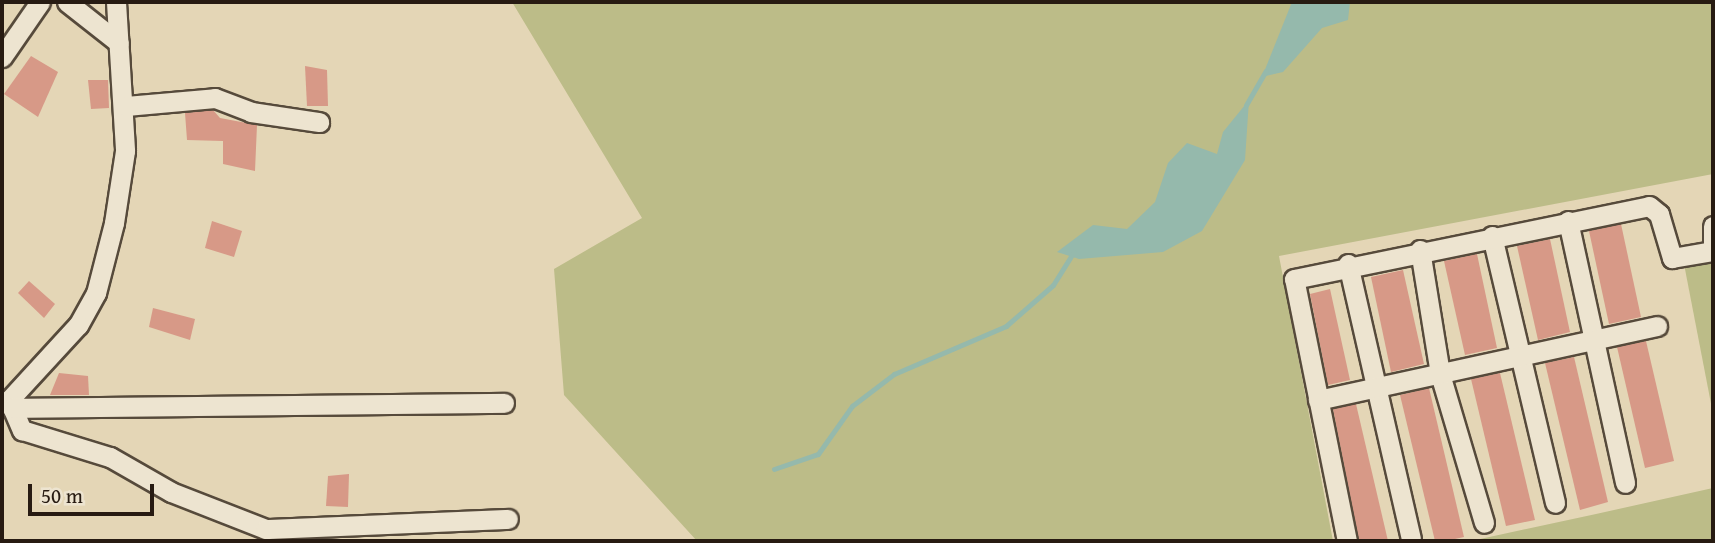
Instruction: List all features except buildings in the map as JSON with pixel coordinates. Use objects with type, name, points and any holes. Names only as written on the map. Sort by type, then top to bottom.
[{"type":"street","points":[[2,57],[40,2]]},
{"type":"street","points":[[67,2],[119,43]]},
{"type":"street","points":[[8,405],[58,350],[96,293],[120,193],[126,106],[116,2]]},
{"type":"street","points":[[126,106],[215,98],[251,112],[319,122]]},
{"type":"street","points":[[1347,541],[1293,283],[1298,276],[1649,206],[1657,210],[1672,258],[1713,250],[1713,226]]},
{"type":"street","points":[[1568,221],[1625,483]]},
{"type":"street","points":[[1492,236],[1555,503]]},
{"type":"street","points":[[1420,250],[1440,374],[1484,523]]},
{"type":"street","points":[[1348,264],[1411,539]]},
{"type":"street","points":[[1318,400],[1377,392],[1440,374],[1657,326]]},
{"type":"street","points":[[8,405],[504,403]]},
{"type":"street","points":[[8,405],[32,436],[110,457],[184,498],[266,529],[508,519]]},
{"type":"green space","points":[[512,2],[1713,2],[1713,174],[1279,256],[1333,541],[697,541],[564,395],[554,269],[642,218]]},
{"type":"green space","points":[[1709,258],[1713,265],[1713,414],[1684,264]]},
{"type":"green space","points":[[1713,488],[1713,541],[1471,541],[1596,514]]},
{"type":"water","points":[[1292,2],[1350,2],[1348,20],[1322,28],[1283,72],[1262,77]]},
{"type":"water","points":[[1249,100],[1245,160],[1202,231],[1163,252],[1079,259],[1057,252],[1093,225],[1127,229],[1155,202],[1168,163],[1187,143],[1217,154],[1223,132]]},
{"type":"waterway","points":[[1246,105],[1266,71]]},
{"type":"waterway","points":[[774,469],[818,454],[852,406],[894,374],[1006,326],[1053,285],[1074,252]]}]
